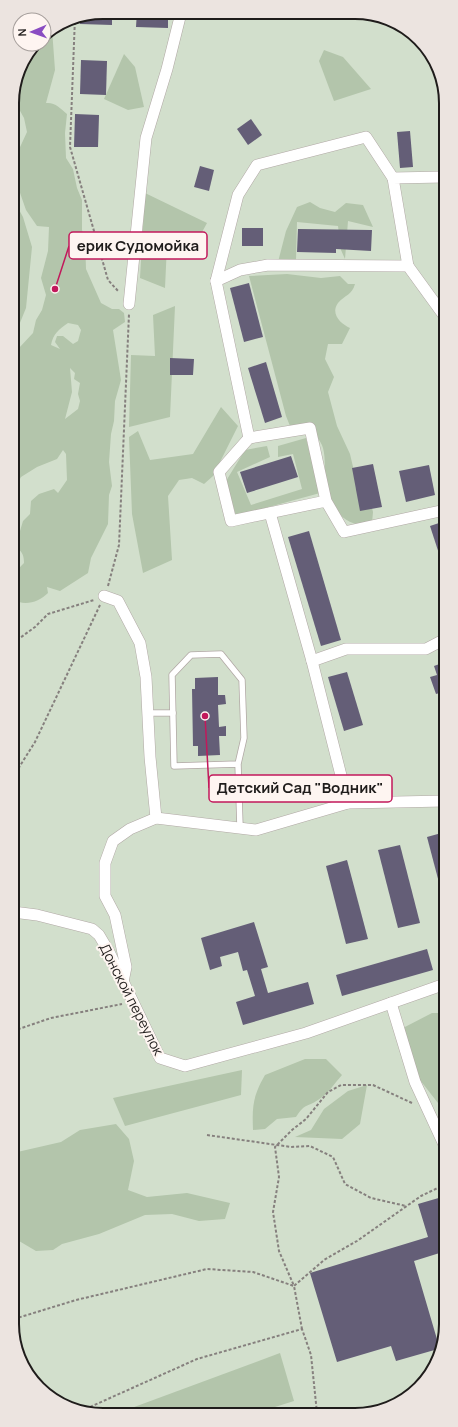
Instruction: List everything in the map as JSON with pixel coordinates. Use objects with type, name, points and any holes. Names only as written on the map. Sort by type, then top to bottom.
[{"type":"street","points":[[129,304],[146,138],[167,69],[179,19]]},
{"type":"street","points":[[250,438],[216,281],[238,195],[257,165],[366,137],[393,178],[408,266],[439,308]]},
{"type":"street","points":[[393,178],[439,177]]},
{"type":"street","points":[[216,281],[240,270],[268,265],[408,266]]},
{"type":"street","points":[[326,501],[231,521],[219,472],[250,438],[310,428],[326,501],[344,532],[439,511]]},
{"type":"street","points":[[270,513],[312,661],[348,803]]},
{"type":"street","points":[[104,596],[118,601],[140,643],[146,677],[150,757],[156,818]]},
{"type":"street","points":[[312,661],[346,650],[426,649],[439,642]]},
{"type":"street","points":[[123,982],[126,967],[116,915],[105,896],[104,863],[113,841],[130,829],[156,818],[256,830],[348,803],[439,801]]},
{"type":"street","name":"Донской переулок","points":[[19,913],[37,915],[92,929],[99,935],[109,952],[160,1058],[184,1066],[306,1033],[391,1004]]},
{"type":"street","points":[[439,986],[391,1004],[415,1082],[439,1134]]},
{"type":"lane","points":[[238,764],[174,766],[172,676],[190,655],[221,654],[242,680],[244,738],[238,764],[240,827]]},
{"type":"lane","points":[[148,714],[173,713]]},
{"type":"path","points":[[19,767],[35,742],[104,596],[112,578],[119,545],[129,304],[108,280],[70,147],[75,23]]},
{"type":"path","points":[[19,639],[35,627],[48,614],[104,596]]},
{"type":"path","points":[[19,1029],[51,1018],[133,1002]]},
{"type":"path","points":[[316,1408],[311,1355],[302,1329],[294,1286],[279,1251],[273,1212],[279,1177],[275,1147],[292,1130],[306,1120],[328,1092],[342,1084],[374,1085],[428,1110]]},
{"type":"path","points":[[206,1135],[279,1144],[291,1147],[310,1146],[333,1157],[345,1184],[371,1198],[406,1206]]},
{"type":"path","points":[[294,1286],[324,1260],[357,1241],[421,1196],[439,1187]]},
{"type":"path","points":[[19,1317],[76,1300],[207,1269],[253,1272],[294,1286]]},
{"type":"path","points":[[91,1407],[198,1359],[302,1329]]},
{"type":"green space","points":[[98,19],[360,19],[382,23],[406,36],[422,52],[428,61],[436,81],[439,103],[439,1329],[433,1356],[422,1375],[402,1394],[382,1404],[360,1408],[98,1408],[76,1404],[52,1391],[33,1371],[23,1351],[19,1329],[19,98],[25,71],[36,52],[52,52],[52,36],[71,25]]},
{"type":"green space","points":[[53,36],[55,70],[46,103],[55,104],[67,114],[65,133],[66,158],[73,169],[77,188],[82,200],[82,230],[85,239],[86,269],[101,303],[112,309],[119,309],[124,313],[125,322],[113,330],[121,380],[115,401],[114,421],[111,434],[109,462],[112,486],[109,495],[108,524],[91,558],[88,573],[60,591],[47,587],[48,593],[40,599],[22,603],[19,602],[19,568],[24,563],[24,559],[19,550],[19,525],[20,531],[23,521],[30,514],[31,501],[39,494],[54,489],[58,493],[67,480],[66,454],[63,450],[57,459],[37,467],[21,477],[19,481],[19,348],[33,333],[36,320],[42,310],[46,295],[41,278],[48,251],[49,227],[37,226],[26,210],[19,190],[19,149],[27,132],[24,118],[19,109],[22,81],[30,61],[36,52],[52,52]],"holes":[[[68,323],[78,325],[81,330],[78,341],[73,344],[63,336],[57,336],[55,342],[60,349],[51,345],[57,332]],[[70,368],[75,373],[74,379],[80,383],[78,394],[80,401],[78,409],[65,419],[72,392]]]},
{"type":"green space","points":[[324,50],[343,57],[371,89],[334,101],[319,61]]},
{"type":"green space","points":[[124,54],[135,67],[144,107],[128,110],[104,99]]},
{"type":"green space","points":[[145,193],[207,223],[201,234],[183,235],[167,245],[165,288],[140,278]]},
{"type":"green space","points":[[310,202],[320,208],[335,212],[346,203],[363,205],[373,227],[348,221],[345,259],[341,250],[338,226],[297,222],[296,260],[278,262],[286,231],[297,207]]},
{"type":"green space","points":[[19,210],[23,217],[32,247],[26,308],[19,325]]},
{"type":"green space","points":[[287,274],[321,278],[340,276],[348,284],[355,284],[350,293],[338,303],[335,311],[340,321],[350,328],[342,344],[328,344],[325,359],[334,377],[328,392],[337,426],[350,454],[357,484],[368,492],[373,512],[372,523],[354,523],[346,520],[340,515],[328,492],[325,478],[324,452],[320,442],[308,425],[292,431],[286,416],[249,276]]},
{"type":"green space","points":[[175,306],[170,417],[129,427],[131,355],[155,356],[153,315]]},
{"type":"green space","points":[[221,407],[238,426],[213,476],[204,484],[192,478],[179,480],[168,496],[172,560],[143,573],[132,514],[129,437],[138,431],[150,460],[193,454]]},
{"type":"green space","points":[[306,438],[320,493],[236,516],[226,481],[245,450],[267,446],[270,457],[237,472],[251,505],[302,489],[293,454],[278,457],[278,446]]},
{"type":"green space","points":[[432,1013],[439,1013],[439,1108],[438,1103],[420,1080],[403,1028]]},
{"type":"green space","points":[[305,1059],[326,1059],[342,1075],[322,1098],[304,1107],[296,1117],[277,1119],[265,1129],[253,1130],[254,1101],[265,1075]]},
{"type":"green space","points":[[242,1070],[241,1095],[125,1126],[113,1098]]},
{"type":"green space","points":[[367,1085],[360,1124],[342,1139],[295,1137],[311,1130],[324,1109],[348,1091]]},
{"type":"green space","points":[[116,1124],[129,1139],[134,1161],[128,1190],[147,1197],[187,1193],[230,1203],[225,1219],[199,1221],[172,1214],[145,1215],[99,1234],[62,1244],[53,1250],[36,1251],[19,1241],[19,1152],[61,1142],[80,1130]]},
{"type":"green space","points":[[280,1353],[294,1401],[272,1408],[132,1408]]},
{"type":"building","points":[[98,19],[112,19],[112,25],[80,24],[80,22]]},
{"type":"building","points":[[137,19],[168,19],[168,28],[136,27]]},
{"type":"building","points":[[81,60],[107,61],[106,95],[80,94]]},
{"type":"building","points":[[75,114],[99,115],[98,147],[74,147]]},
{"type":"building","points":[[251,119],[262,135],[248,145],[237,129]]},
{"type":"building","points":[[410,131],[413,167],[400,168],[397,132]]},
{"type":"building","points":[[200,166],[214,170],[209,191],[194,187]]},
{"type":"building","points":[[242,228],[263,228],[263,246],[242,246]]},
{"type":"building","points":[[298,229],[372,230],[371,251],[336,249],[336,253],[297,252]]},
{"type":"building","points":[[249,283],[263,337],[244,342],[230,288]]},
{"type":"building","points":[[170,358],[194,359],[193,375],[170,375]]},
{"type":"building","points":[[266,362],[282,417],[265,423],[248,368]]},
{"type":"building","points":[[291,456],[298,477],[247,493],[240,472]]},
{"type":"building","points":[[373,464],[382,507],[360,511],[352,468]]},
{"type":"building","points":[[429,465],[435,495],[406,502],[399,471]]},
{"type":"building","points":[[439,523],[439,554],[430,526]]},
{"type":"building","points":[[309,531],[341,640],[321,646],[288,537]]},
{"type":"building","points":[[439,664],[439,693],[436,694],[430,677],[437,675],[434,666]]},
{"type":"building","points":[[347,672],[363,725],[344,731],[328,677]]},
{"type":"building","points":[[218,677],[218,695],[225,695],[226,704],[218,705],[219,727],[226,726],[226,736],[219,736],[220,755],[198,756],[198,746],[193,746],[192,689],[195,689],[195,678]]},
{"type":"building","points":[[439,834],[439,883],[427,837]]},
{"type":"building","points":[[400,845],[420,923],[398,928],[378,850]]},
{"type":"building","points":[[347,860],[368,939],[346,944],[326,866]]},
{"type":"building","points":[[254,922],[268,967],[261,969],[268,993],[308,982],[314,1004],[243,1025],[236,1002],[255,996],[247,970],[243,971],[238,952],[220,957],[222,966],[210,970],[201,938]]},
{"type":"building","points":[[427,949],[433,970],[342,996],[336,975]]},
{"type":"building","points":[[439,1198],[439,1253],[414,1261],[437,1340],[435,1350],[396,1361],[391,1346],[337,1362],[310,1273],[428,1237],[418,1204]]},
{"type":"place","name":"ерик Судомойка","points":[[55,289]]},
{"type":"place","name":"Детский Сад \"Водник\"","points":[[205,716]]}]
